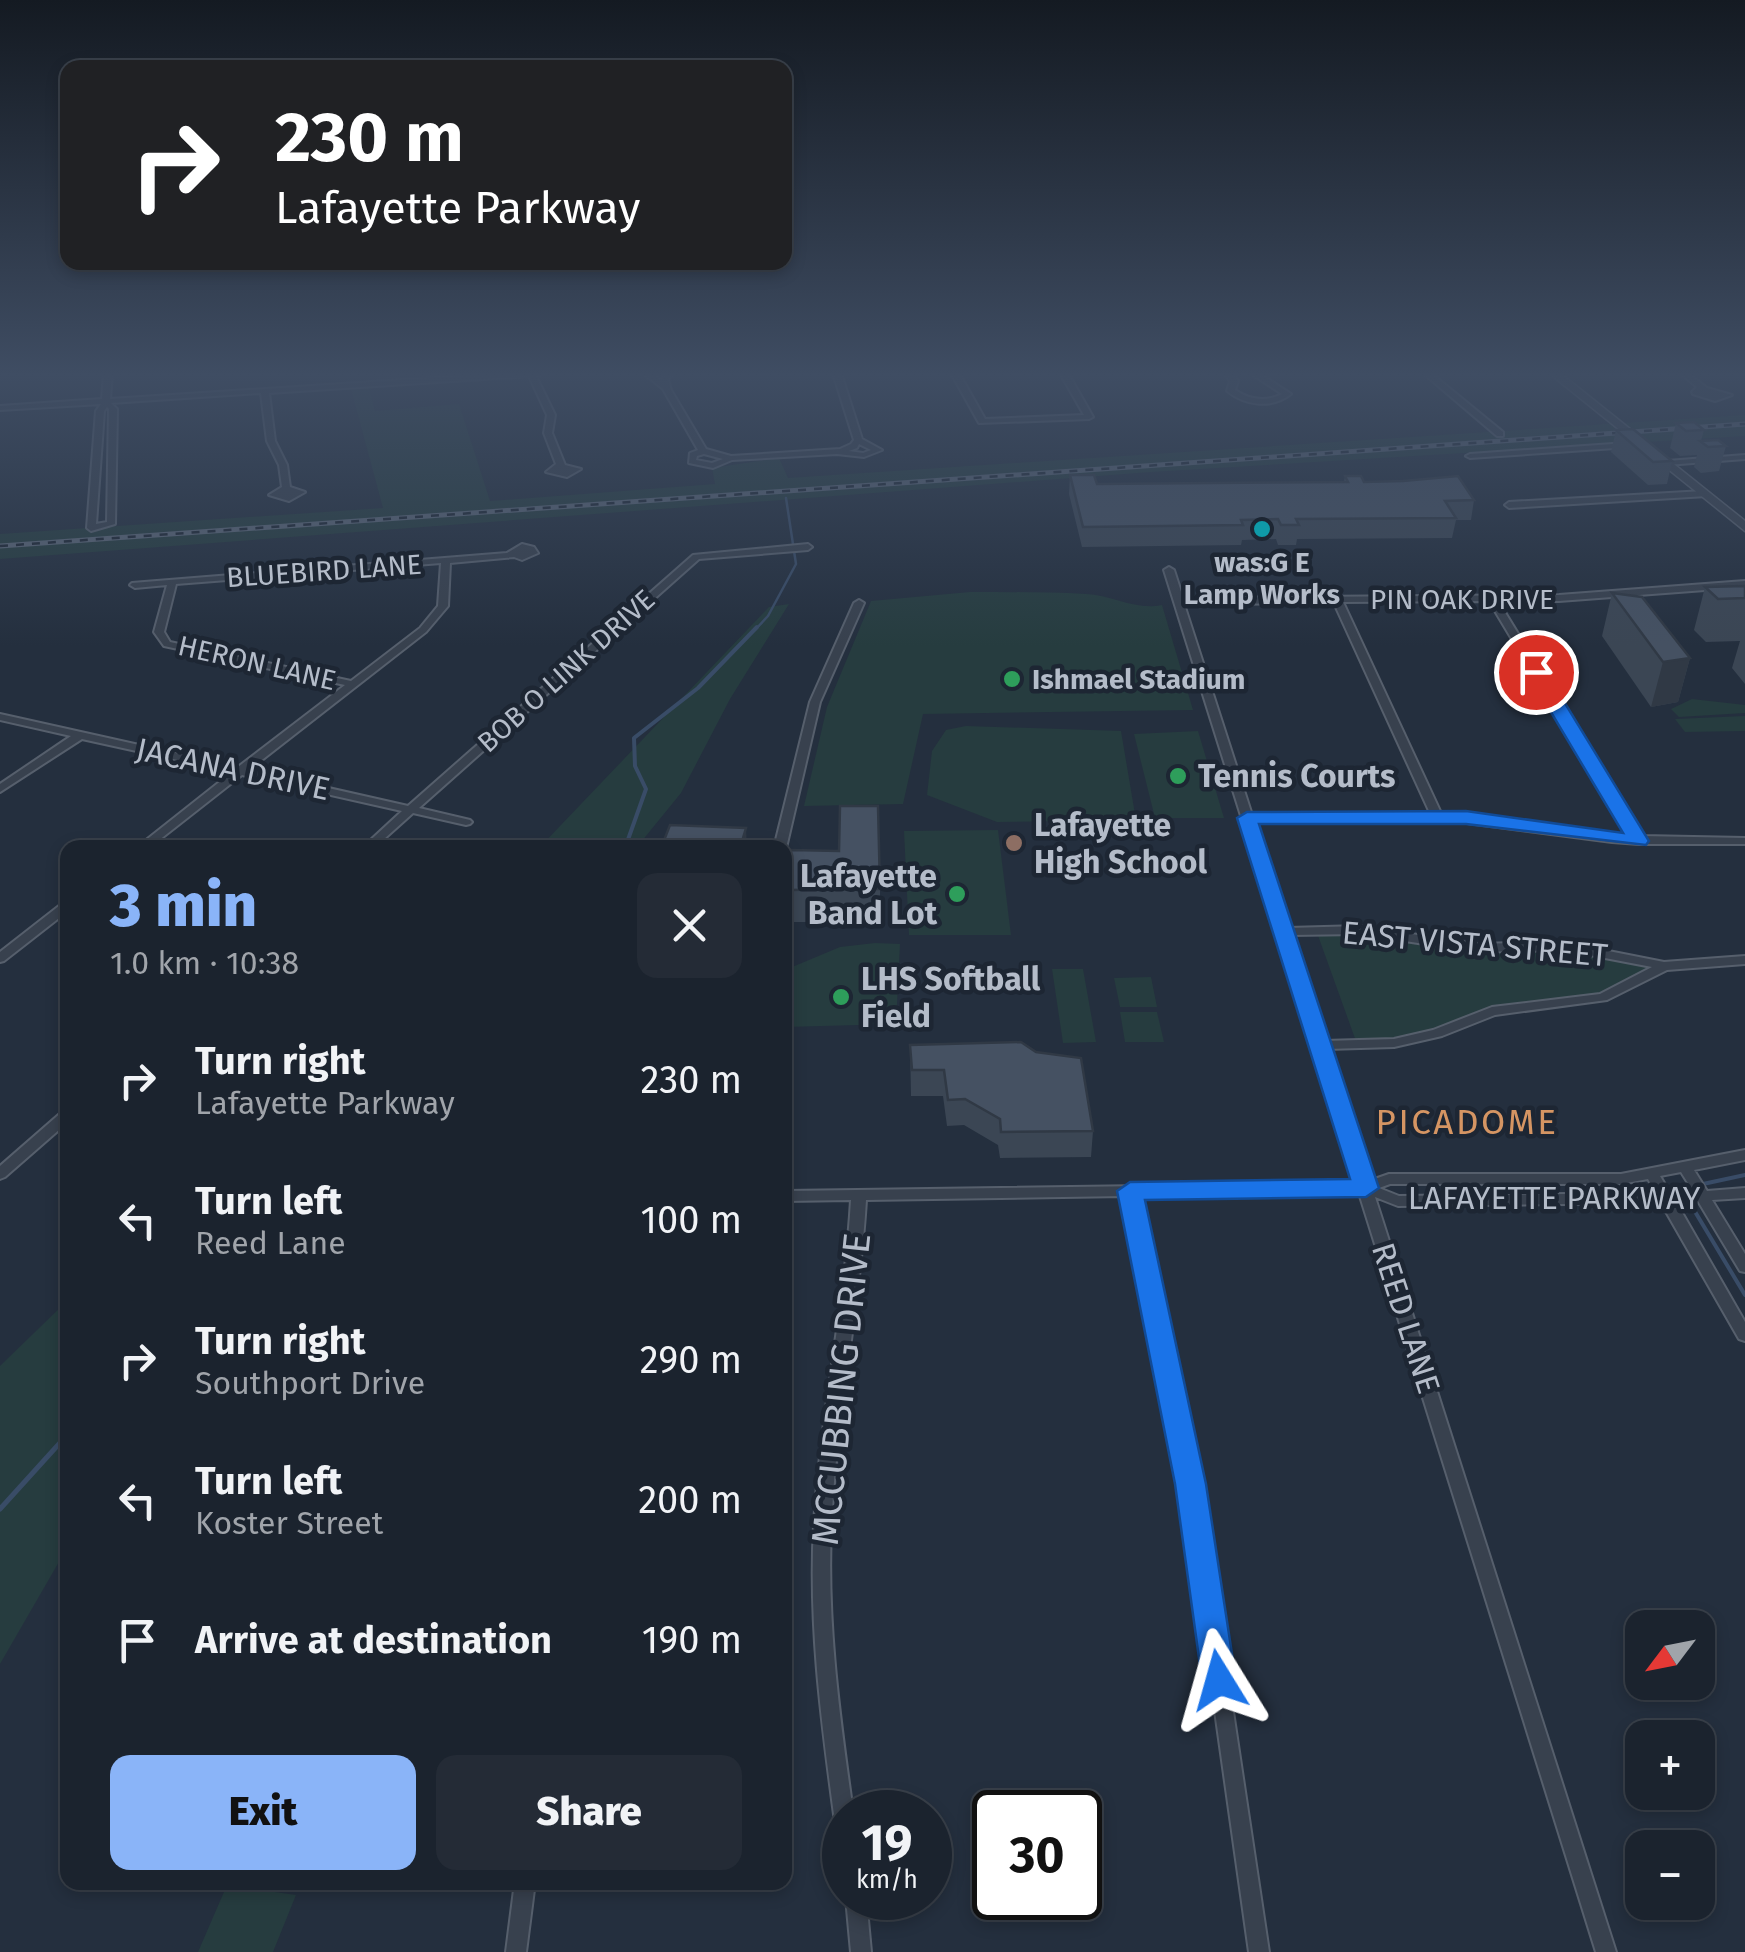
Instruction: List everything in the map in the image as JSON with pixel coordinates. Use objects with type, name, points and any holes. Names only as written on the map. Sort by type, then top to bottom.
[{"type":"street","points":[[96,464],[90,526],[98,528],[110,524],[112,464]]},
{"type":"street","points":[[283,464],[286,488]]},
{"type":"street","points":[[1668,464],[1745,527]]},
{"type":"street","points":[[1509,506],[1704,494]]},
{"type":"street","name":"BOB O LINK DRIVE","points":[[376,840],[696,557],[808,547]]},
{"type":"street","name":"BLUEBIRD LANE","points":[[135,585],[512,555]]},
{"type":"street","points":[[152,840],[423,630],[441,611],[446,562]]},
{"type":"street","name":"REED LANE","points":[[1169,570],[1606,1952]]},
{"type":"street","name":"HERON LANE","points":[[172,582],[160,632],[167,644],[353,684]]},
{"type":"street","name":"PIN OAK DRIVE","points":[[1179,601],[1594,597],[1745,584]]},
{"type":"street","points":[[1492,599],[1639,841]]},
{"type":"street","points":[[1338,600],[1437,816]]},
{"type":"street","points":[[782,840],[815,702],[859,603]]},
{"type":"street","name":"JACANA DRIVE","points":[[0,717],[466,822]]},
{"type":"street","points":[[0,789],[80,735]]},
{"type":"street","points":[[1247,818],[1437,816],[1639,841],[1745,841]]},
{"type":"street","points":[[0,958],[60,911]]},
{"type":"street","name":"EAST VISTA STREET","points":[[1284,932],[1360,930],[1476,948],[1562,946],[1664,966]]},
{"type":"street","points":[[1322,1045],[1394,1043],[1437,1033],[1492,1011],[1604,996],[1664,966],[1745,960]]},
{"type":"street","points":[[0,1174],[60,1121]]},
{"type":"street","name":"LAFAYETTE PARKWAY","points":[[792,1196],[1366,1188],[1390,1179],[1588,1180],[1652,1174],[1745,1156]]},
{"type":"street","points":[[1686,1168],[1745,1267]]},
{"type":"street","points":[[1652,1174],[1745,1334]]},
{"type":"street","name":"LAFAYETTE PARKWAY","points":[[1366,1188],[1398,1201],[1666,1198],[1745,1192]]},
{"type":"street","points":[[1130,1191],[1191,1484],[1259,1952]]},
{"type":"street","name":"MCCUBBING DRIVE","points":[[840,1790],[825,1685],[823,1515],[854,1284],[859,1195]]},
{"type":"street","points":[[516,1952],[525,1890]]},
{"type":"street","points":[[858,1920],[861,1952]]},
{"type":"green space","points":[[371,464],[478,464],[490,501],[715,484],[712,468],[738,464],[782,464],[788,478],[999,464],[1281,464],[0,559],[0,534],[383,508]]},
{"type":"green space","name":"Ishmael Stadium","points":[[970,592],[1086,594],[1143,606],[1162,605],[1193,710],[923,714],[903,804],[804,806],[827,707],[871,601]]},
{"type":"green space","points":[[789,604],[730,699],[681,793],[643,840],[547,840],[769,607]]},
{"type":"green space","points":[[1692,699],[1745,705],[1745,713],[1679,717],[1671,709]]},
{"type":"green space","points":[[1745,716],[1745,731],[1685,732],[1675,719]]},
{"type":"green space","points":[[966,726],[1121,731],[1136,820],[997,822],[927,795],[932,751],[946,730]]},
{"type":"green space","name":"Tennis Courts","points":[[1198,731],[1224,818],[1155,818],[1134,734]]},
{"type":"green space","name":"Lafayette Band Lot","points":[[998,830],[1011,935],[909,935],[904,831]]},
{"type":"green space","points":[[1337,929],[1460,946],[1553,946],[1651,967],[1601,994],[1513,1007],[1426,1037],[1357,1044],[1316,930]]},
{"type":"green space","name":"LHS Softball Field","points":[[900,944],[896,1024],[792,1027],[792,967],[840,947]]},
{"type":"green space","points":[[1052,969],[1083,969],[1096,1042],[1063,1043]]},
{"type":"green space","points":[[1151,977],[1157,1007],[1120,1007],[1114,978]]},
{"type":"green space","points":[[1120,1012],[1157,1012],[1164,1042],[1125,1042]]},
{"type":"green space","points":[[60,1308],[60,1560],[0,1664],[0,1366]]},
{"type":"green space","points":[[225,1890],[296,1895],[273,1952],[198,1952]]},
{"type":"building","points":[[1070,475],[1094,475],[1097,484],[1348,482],[1345,476],[1361,476],[1364,482],[1458,476],[1474,500],[1445,501],[1456,518],[1296,519],[1299,525],[1281,525],[1278,519],[1241,520],[1243,525],[1083,527]]},
{"type":"building","points":[[1745,586],[1745,598],[1718,599],[1705,587]]},
{"type":"building","points":[[1612,593],[1642,597],[1690,658],[1663,662]]},
{"type":"building","points":[[840,806],[878,806],[880,889],[792,890],[792,850],[839,851]]},
{"type":"building","points":[[670,825],[746,828],[742,840],[664,840]]},
{"type":"building","points":[[1021,1042],[1036,1052],[1081,1058],[1093,1131],[1001,1132],[1000,1119],[965,1099],[948,1100],[944,1070],[912,1070],[910,1045]]},
{"type":"waterway","points":[[755,630],[768,616],[796,564],[786,498]]},
{"type":"waterway","points":[[628,840],[646,789],[635,766],[634,738],[698,688],[757,627]]},
{"type":"waterway","points":[[1703,1184],[1745,1175]]},
{"type":"waterway","points":[[1694,1210],[1745,1295]]},
{"type":"waterway","points":[[0,1509],[60,1443]]},
{"type":"railway","points":[[0,546],[1172,464]]},
{"type":"place","name":"was:G E Lamp Works","points":[[1262,529]]},
{"type":"place","name":"Ishmael Stadium","points":[[1012,679]]},
{"type":"place","name":"Tennis Courts","points":[[1178,776]]},
{"type":"place","name":"Lafayette High School","points":[[1014,843]]},
{"type":"place","name":"Lafayette Band Lot","points":[[957,894]]},
{"type":"place","name":"LHS Softball Field","points":[[841,997]]},
{"type":"district","name":"PICADOME","points":[[1467,1122]]},
{"type":"route","points":[[1219,1680],[1191,1484],[1130,1191],[1366,1188],[1247,818],[1437,816],[1639,841],[1536,672]]}]
